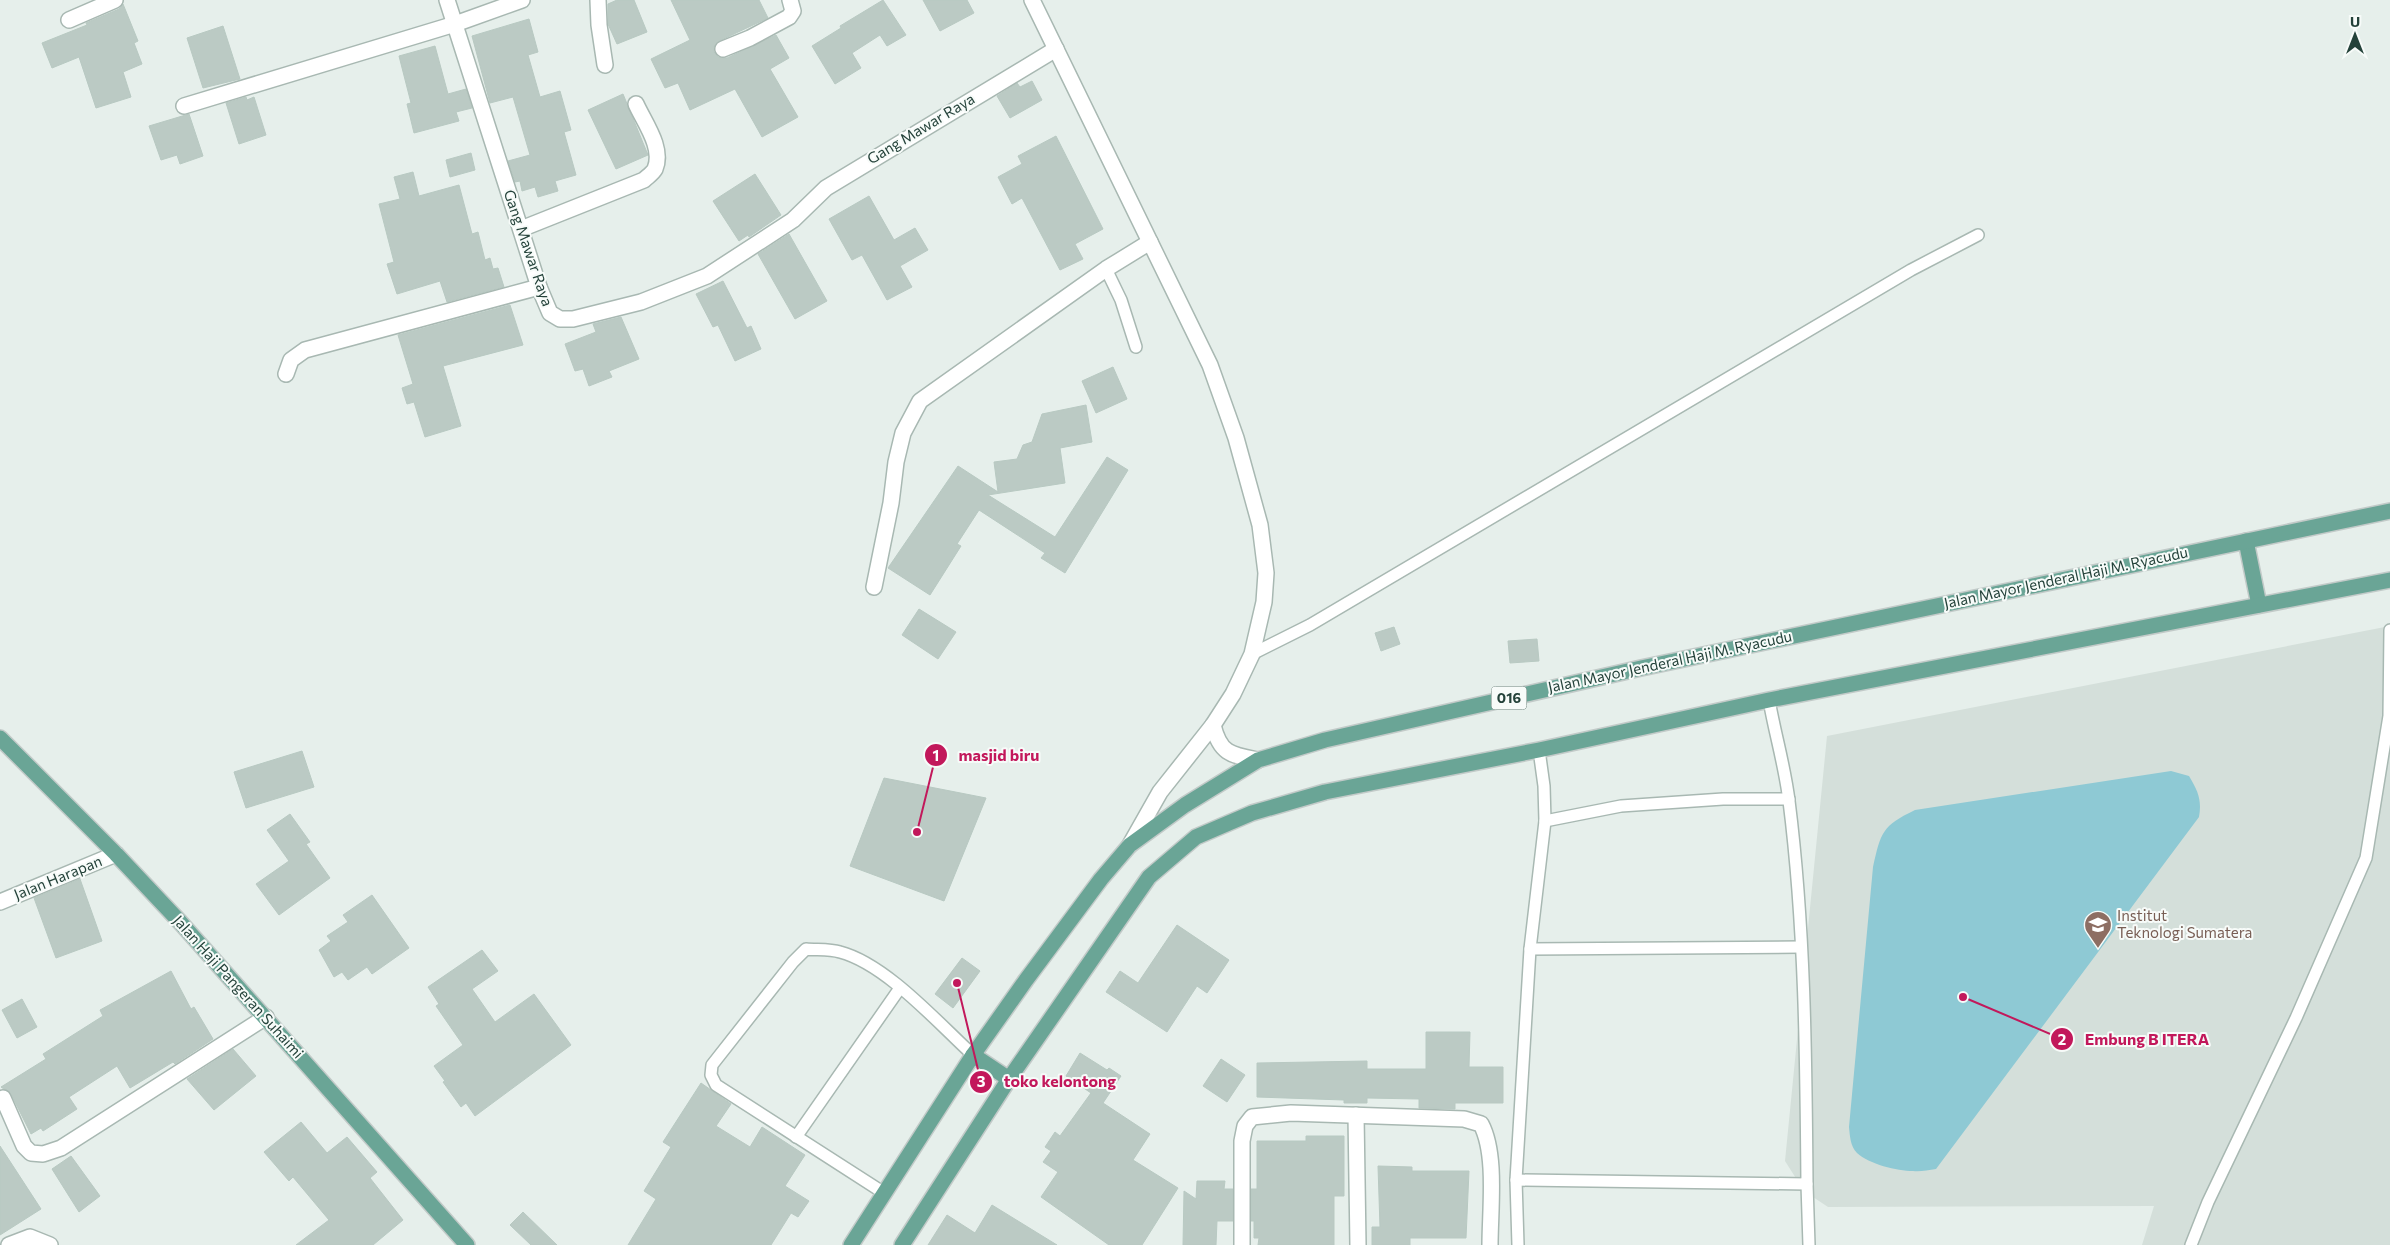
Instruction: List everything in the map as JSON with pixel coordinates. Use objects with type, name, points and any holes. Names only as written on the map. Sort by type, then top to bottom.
[{"type":"main road","name":"Jalan Mayor Jenderal Haji M. Ryacudu","points":[[851,1245],[973,1056],[1092,891],[1130,845],[1185,805],[1258,760],[1325,740],[1641,668],[2390,511]]},
{"type":"main road","points":[[2246,541],[2259,606]]},
{"type":"main road","points":[[902,1245],[1009,1079],[1149,877],[1196,837],[1252,813],[1324,792],[1539,750],[1768,700],[2390,580]]},
{"type":"main road","name":"Jalan Haji Pangeran Suhaimi","points":[[0,738],[116,854],[266,1017],[467,1245]]},
{"type":"main road","points":[[973,1056],[1009,1079]]},
{"type":"street","points":[[69,20],[115,0]]},
{"type":"street","name":"Gang Mawar Raya","points":[[447,0],[539,287],[550,313],[560,319],[573,319],[641,302],[707,276],[793,220],[826,188],[1056,49]]},
{"type":"street","points":[[184,106],[455,24],[522,0]]},
{"type":"street","points":[[598,0],[599,25],[605,65]]},
{"type":"street","points":[[723,49],[750,38],[789,17],[793,11],[790,0]]},
{"type":"street","points":[[1032,0],[1210,366],[1236,438],[1260,525],[1266,573],[1264,602],[1252,654],[1233,694],[1213,725],[1160,792],[1130,845]]},
{"type":"street","points":[[521,229],[644,180],[654,170],[658,156],[655,144],[636,104]]},
{"type":"street","points":[[874,587],[891,503],[896,462],[904,433],[920,401],[1106,269],[1150,242]]},
{"type":"street","points":[[286,374],[291,360],[305,350],[539,287]]},
{"type":"street","points":[[1213,725],[1217,740],[1226,751],[1235,756],[1258,760]]},
{"type":"street","name":"Jalan Harapan","points":[[0,902],[116,854]]},
{"type":"street","points":[[4,1098],[24,1146],[31,1154],[43,1154],[61,1148],[266,1017]]},
{"type":"street","points":[[1242,1245],[1242,1141],[1245,1126],[1252,1117],[1291,1113],[1464,1119],[1481,1124],[1487,1136],[1490,1154],[1490,1245]]},
{"type":"street","points":[[1356,1115],[1358,1245]]},
{"type":"street","points":[[9,1245],[30,1237],[50,1245]]},
{"type":"lane","points":[[1252,654],[1310,625],[1911,270],[1978,235]]},
{"type":"lane","points":[[1106,269],[1121,300],[1136,347]]},
{"type":"lane","points":[[2191,1245],[2208,1202],[2296,1018],[2366,858],[2389,716],[2390,630]]},
{"type":"lane","points":[[1768,700],[1789,799],[1796,871],[1806,1063],[1809,1245]]},
{"type":"lane","points":[[1518,1245],[1516,1180],[1530,949],[1545,821],[1544,786],[1539,750]]},
{"type":"lane","points":[[1545,821],[1620,806],[1723,799],[1789,799]]},
{"type":"lane","points":[[1530,949],[1800,947]]},
{"type":"lane","points":[[884,1193],[716,1085],[711,1074],[712,1065],[793,962],[806,949],[840,952],[866,963],[900,988],[973,1056]]},
{"type":"lane","points":[[796,1137],[900,988]]},
{"type":"lane","points":[[1516,1180],[1807,1184]]},
{"type":"shaded area","name":"Institut Teknologi Sumatera","points":[[2390,626],[2390,1245],[2142,1245],[2154,1206],[1828,1207],[1804,1191],[1785,1161],[1827,736]]},
{"type":"water","points":[[2171,771],[2189,776],[2198,796],[2200,806],[2199,817],[1936,1169],[1906,1171],[1891,1168],[1876,1164],[1857,1153],[1852,1144],[1849,1127],[1873,867],[1881,838],[1889,826],[1915,810]]},
{"type":"building","points":[[617,0],[634,0],[647,32],[617,44],[608,24],[608,4]]},
{"type":"building","points":[[671,0],[759,0],[768,18],[719,41],[714,47],[714,52],[718,57],[727,58],[776,35],[789,58],[770,69],[798,117],[762,137],[735,89],[690,110],[678,83],[665,88],[651,59],[690,40]]},
{"type":"building","points":[[883,0],[906,35],[887,46],[880,35],[852,53],[861,68],[835,84],[812,46],[841,28],[840,26]]},
{"type":"building","points":[[923,0],[967,0],[974,13],[940,31]]},
{"type":"building","points":[[123,4],[138,41],[134,43],[142,64],[123,72],[131,97],[96,108],[79,57],[52,68],[42,43],[87,25],[86,23],[119,9]]},
{"type":"building","points":[[529,19],[538,52],[528,55],[540,97],[560,91],[571,130],[564,132],[576,175],[555,181],[558,191],[538,197],[535,187],[522,191],[520,181],[515,182],[508,161],[530,155],[513,97],[490,103],[472,36]]},
{"type":"building","points":[[223,26],[240,79],[203,88],[187,38]]},
{"type":"building","points":[[435,46],[448,94],[466,89],[472,108],[456,112],[459,121],[414,133],[407,104],[411,103],[399,56]]},
{"type":"building","points":[[1032,81],[1042,100],[1010,118],[997,96],[1017,83],[1020,87]]},
{"type":"building","points":[[623,94],[648,155],[616,169],[588,110]]},
{"type":"building","points":[[246,97],[247,100],[254,97],[266,135],[239,144],[226,103]]},
{"type":"building","points":[[189,114],[203,156],[180,164],[177,155],[161,160],[149,126]]},
{"type":"building","points":[[1056,136],[1103,229],[1075,244],[1083,259],[1060,270],[1022,198],[1012,204],[998,177],[1022,164],[1018,156]]},
{"type":"building","points":[[471,153],[475,170],[450,177],[446,160]]},
{"type":"building","points":[[413,172],[419,196],[459,185],[472,234],[478,232],[485,260],[490,258],[493,269],[498,268],[504,287],[447,302],[440,281],[397,294],[387,264],[394,262],[379,204],[400,199],[394,177]]},
{"type":"building","points":[[755,174],[781,215],[749,237],[748,235],[739,241],[713,201]]},
{"type":"building","points":[[869,196],[894,240],[915,228],[928,250],[900,266],[912,287],[887,300],[862,255],[852,260],[829,219]]},
{"type":"building","points":[[789,234],[827,301],[795,319],[758,254]]},
{"type":"building","points":[[723,281],[747,328],[751,326],[761,349],[735,361],[718,325],[713,327],[696,294]]},
{"type":"building","points":[[510,305],[523,345],[443,366],[461,426],[425,437],[414,402],[407,404],[402,388],[413,384],[398,335]]},
{"type":"building","points":[[621,317],[639,359],[609,371],[612,377],[589,386],[583,369],[575,371],[565,344],[596,332],[593,324]]},
{"type":"building","points":[[1113,367],[1127,399],[1096,413],[1082,381]]},
{"type":"building","points":[[1086,405],[1092,442],[1060,448],[1065,483],[988,495],[1055,537],[1107,457],[1128,470],[1065,573],[1041,558],[1045,553],[979,510],[957,544],[961,546],[930,595],[888,568],[958,466],[998,492],[994,462],[1017,459],[1023,445],[1032,442],[1042,414]]},
{"type":"building","points":[[919,609],[956,632],[938,659],[902,635]]},
{"type":"building","points":[[1394,627],[1400,644],[1381,651],[1375,633]]},
{"type":"building","points":[[1537,639],[1539,661],[1510,663],[1508,641]]},
{"type":"building","points":[[302,751],[314,787],[246,808],[234,772]]},
{"type":"building","points":[[884,778],[986,798],[944,901],[850,866]]},
{"type":"building","points":[[290,814],[310,842],[306,844],[330,878],[279,915],[256,884],[289,861],[267,830]]},
{"type":"building","points":[[80,879],[102,941],[56,958],[34,898]]},
{"type":"building","points":[[372,895],[409,948],[372,974],[367,967],[348,980],[342,972],[334,977],[319,950],[331,941],[327,936],[348,922],[343,915]]},
{"type":"building","points":[[1177,925],[1229,960],[1207,993],[1197,986],[1167,1032],[1106,992],[1120,971],[1138,983]]},
{"type":"building","points":[[482,950],[498,971],[472,989],[495,1022],[534,994],[571,1045],[475,1116],[466,1103],[461,1107],[434,1066],[463,1045],[436,1006],[439,1004],[428,987]]},
{"type":"building","points":[[962,958],[980,971],[953,1008],[935,994]]},
{"type":"building","points":[[171,971],[191,1009],[194,1007],[213,1039],[175,1064],[173,1062],[130,1088],[117,1066],[69,1097],[77,1109],[43,1131],[41,1128],[31,1134],[11,1094],[1,1087],[46,1059],[43,1054],[103,1016],[100,1010]]},
{"type":"building","points":[[22,999],[37,1027],[17,1038],[2,1010]]},
{"type":"building","points":[[1426,1032],[1470,1032],[1469,1067],[1503,1067],[1503,1103],[1455,1103],[1455,1109],[1419,1108],[1419,1099],[1367,1098],[1367,1103],[1344,1103],[1344,1100],[1257,1097],[1257,1063],[1367,1061],[1367,1069],[1426,1069]]},
{"type":"building","points":[[233,1049],[256,1076],[214,1110],[187,1079]]},
{"type":"building","points":[[1080,1053],[1107,1070],[1109,1068],[1121,1076],[1103,1103],[1150,1134],[1133,1160],[1178,1188],[1142,1245],[1109,1245],[1041,1197],[1058,1172],[1043,1162],[1051,1151],[1045,1147],[1055,1132],[1060,1136],[1091,1093],[1066,1076]]},
{"type":"building","points":[[1221,1059],[1245,1075],[1227,1102],[1203,1086]]},
{"type":"building","points":[[701,1083],[731,1104],[716,1126],[750,1147],[762,1127],[805,1155],[785,1186],[809,1201],[798,1217],[791,1213],[771,1245],[628,1245],[656,1199],[644,1191],[671,1147],[663,1142]]},
{"type":"building","points":[[301,1122],[327,1153],[347,1137],[377,1172],[370,1178],[403,1220],[373,1245],[296,1245],[329,1220],[293,1177],[289,1181],[264,1152]]},
{"type":"building","points":[[1306,1136],[1344,1136],[1344,1196],[1334,1196],[1334,1245],[1258,1245],[1259,1238],[1254,1238],[1254,1221],[1251,1221],[1251,1189],[1257,1189],[1257,1141],[1306,1141]]},
{"type":"building","points":[[0,1146],[41,1209],[0,1235]]},
{"type":"building","points":[[71,1156],[100,1196],[79,1212],[52,1169]]},
{"type":"building","points":[[1378,1166],[1412,1167],[1412,1171],[1469,1171],[1466,1238],[1410,1238],[1410,1245],[1372,1245],[1372,1227],[1380,1227]]},
{"type":"building","points":[[1197,1181],[1225,1181],[1224,1189],[1233,1189],[1233,1221],[1217,1221],[1216,1245],[1183,1245],[1184,1191],[1196,1199]]},
{"type":"building","points":[[992,1205],[1057,1245],[928,1245],[947,1215],[975,1233]]},
{"type":"building","points":[[523,1212],[557,1245],[531,1245],[510,1225]]},
{"type":"place","name":"masjid biru","points":[[917,832]]},
{"type":"place","name":"Institut Teknologi Sumatera","points":[[2098,949]]},
{"type":"place","name":"toko kelontong","points":[[957,983]]},
{"type":"place","name":"Embung B ITERA","points":[[1963,997]]}]
